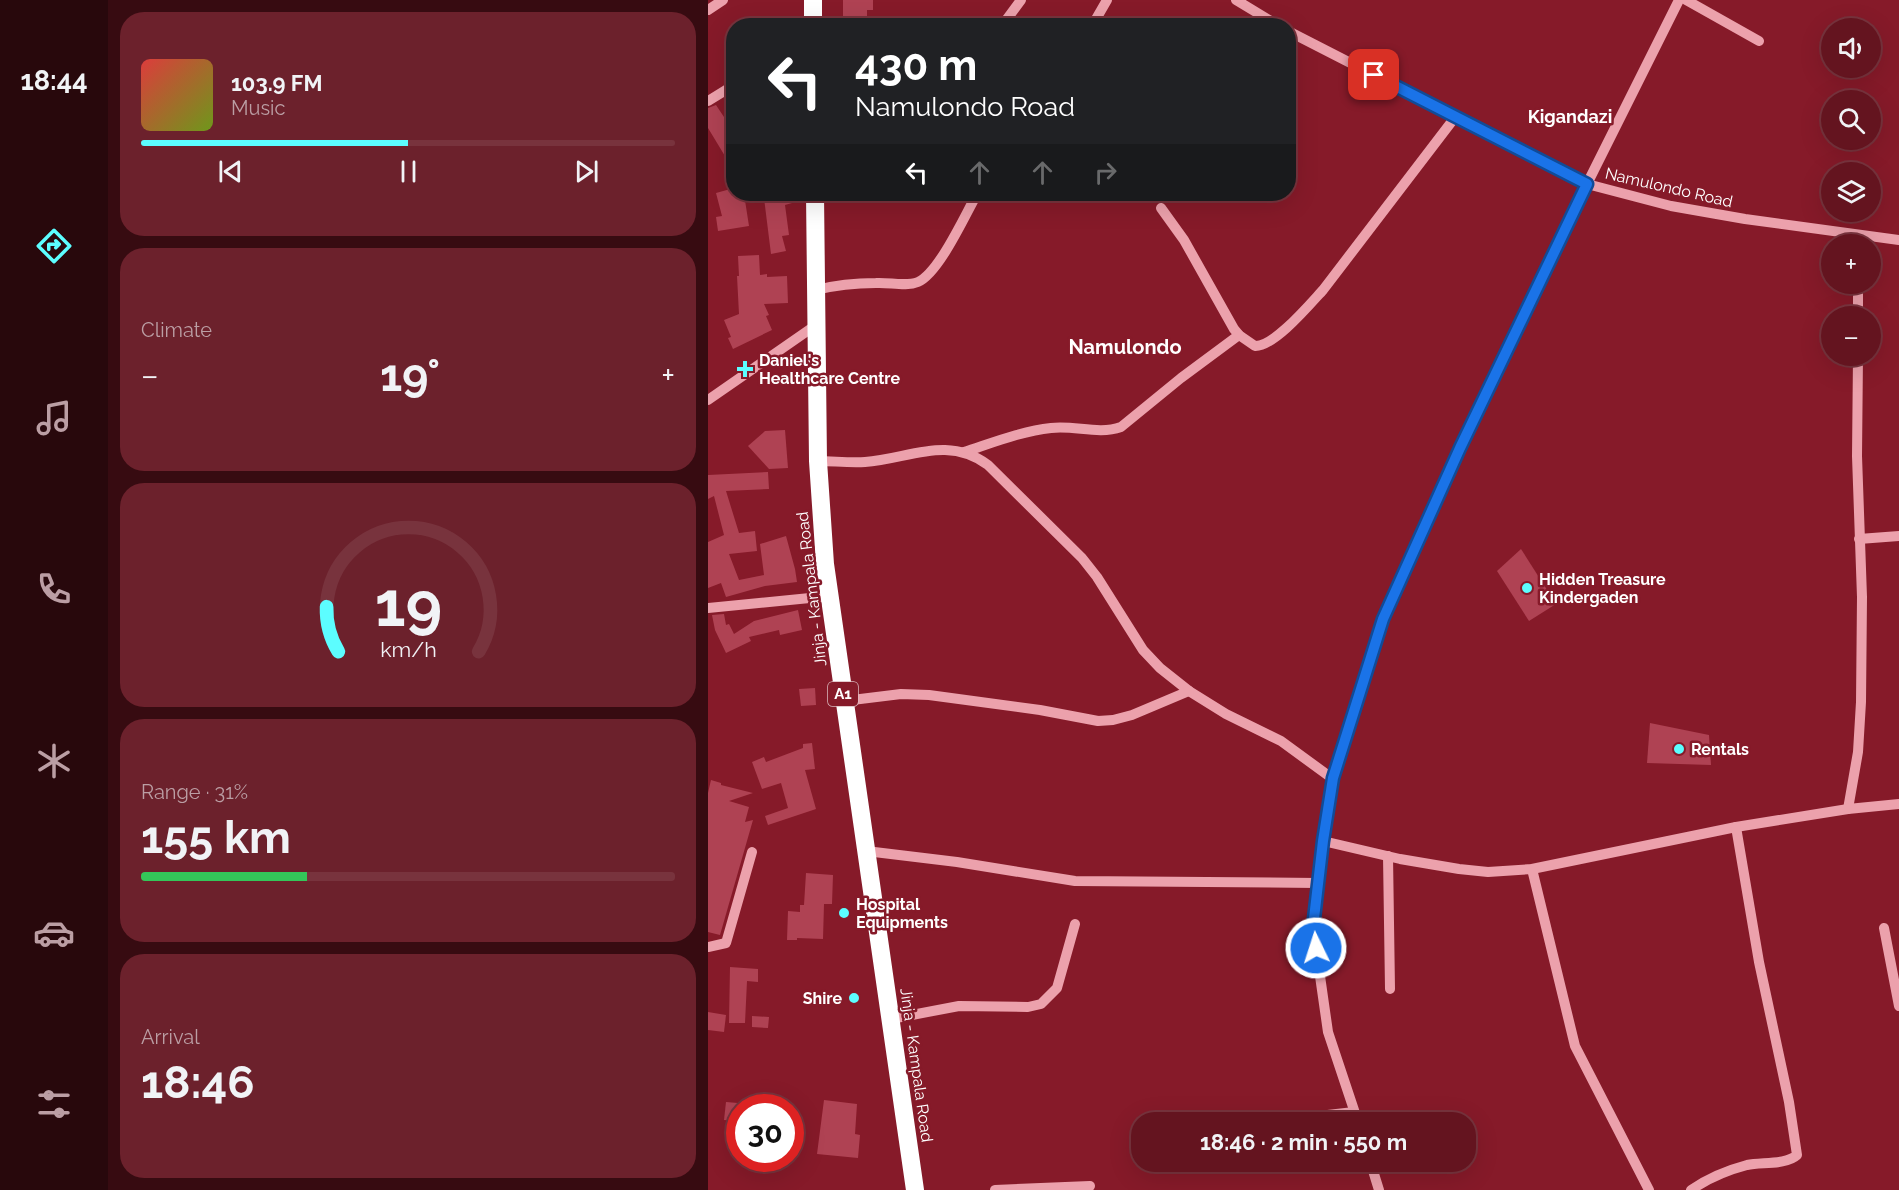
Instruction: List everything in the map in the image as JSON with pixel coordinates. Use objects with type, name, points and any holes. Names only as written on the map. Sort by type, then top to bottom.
[{"type":"highway","points":[[813,0],[813,18]]},
{"type":"highway","name":"Jinja - Kampala Road","points":[[815,201],[818,461],[825,564],[915,1190]]},
{"type":"street","points":[[708,10],[723,0]]},
{"type":"street","points":[[1008,18],[1021,0]]},
{"type":"street","points":[[1097,18],[1107,0]]},
{"type":"street","points":[[1236,0],[1266,18]]},
{"type":"street","points":[[1354,1112],[1328,1032],[1313,927],[1333,778],[1383,619],[1460,448],[1587,184],[1679,1],[1759,41]]},
{"type":"street","name":"Namulondo Road","points":[[1296,35],[1587,184],[1671,206],[1827,234]]},
{"type":"street","points":[[708,101],[726,90]]},
{"type":"street","points":[[1161,208],[1184,240],[1239,336],[1255,346],[1267,344],[1305,310],[1323,290],[1456,116]]},
{"type":"street","points":[[816,290],[835,286],[878,283],[911,284],[919,281],[934,269],[973,201]]},
{"type":"street","name":"Namulondo Road","points":[[1881,240],[1899,240]]},
{"type":"street","points":[[708,400],[816,325]]},
{"type":"street","points":[[964,452],[1040,429],[1069,427],[1100,431],[1121,427],[1180,378],[1239,336]]},
{"type":"street","points":[[1848,809],[1858,752],[1861,702],[1862,597],[1857,456],[1858,366]]},
{"type":"street","points":[[818,461],[864,462],[928,451],[948,450],[975,455],[988,465],[1082,558],[1097,577],[1143,650],[1160,668],[1189,691],[1226,714],[1281,741],[1333,778]]},
{"type":"street","points":[[1859,539],[1899,536]]},
{"type":"street","points":[[708,608],[830,596]]},
{"type":"street","points":[[844,701],[901,694],[929,695],[1106,720],[1132,715],[1189,691]]},
{"type":"street","points":[[1323,841],[1388,856],[1488,872],[1532,869],[1736,827],[1848,809],[1899,804]]},
{"type":"street","points":[[1691,1190],[1731,1170],[1756,1163],[1792,1159],[1797,1155],[1789,1102],[1759,963],[1736,827]]},
{"type":"street","points":[[866,851],[957,861],[1075,881],[1318,883]]},
{"type":"street","points":[[708,947],[726,943],[752,852]]},
{"type":"street","points":[[1388,856],[1390,989]]},
{"type":"street","points":[[1532,869],[1575,1046],[1649,1190]]},
{"type":"street","points":[[891,1019],[959,1006],[1028,1007],[1041,1004],[1057,988],[1075,924]]},
{"type":"street","points":[[1884,928],[1899,1006]]},
{"type":"street","points":[[1373,1172],[1379,1190]]},
{"type":"street","points":[[995,1190],[1090,1186]]},
{"type":"building","points":[[843,0],[873,0],[873,10],[867,10],[867,18],[843,18]]},
{"type":"building","points":[[716,105],[724,117],[726,116],[726,158],[708,128],[708,108]]},
{"type":"building","points":[[726,190],[726,201],[745,201],[749,226],[718,231],[716,217],[722,216],[716,193]]},
{"type":"building","points":[[764,201],[792,201],[792,203],[785,205],[789,235],[782,236],[786,251],[771,254]]},
{"type":"building","points":[[759,255],[760,275],[787,276],[788,303],[764,304],[772,330],[733,349],[724,320],[739,314],[738,256]]},
{"type":"building","points":[[785,430],[788,468],[769,469],[748,446],[765,431]]},
{"type":"building","points":[[768,472],[769,489],[726,491],[739,533],[755,531],[757,551],[729,554],[739,580],[764,575],[760,544],[786,536],[797,582],[765,586],[726,597],[721,583],[708,588],[708,542],[724,535],[714,496],[708,499],[708,475]]},
{"type":"building","name":"Hidden Treasure Kindergaden","points":[[1521,549],[1556,604],[1529,621],[1497,571]]},
{"type":"building","points":[[798,610],[802,630],[780,635],[779,630],[749,637],[751,641],[726,653],[715,630],[712,615],[724,614],[726,625],[729,624],[734,634],[754,621]]},
{"type":"building","points":[[815,688],[816,705],[801,706],[799,689]]},
{"type":"building","name":"Rentals","points":[[1650,723],[1709,735],[1711,765],[1647,763]]},
{"type":"building","points":[[812,743],[815,769],[805,770],[816,809],[768,825],[765,816],[788,808],[781,783],[762,789],[752,762],[764,757],[766,762],[803,748],[803,744]]},
{"type":"building","points":[[711,780],[721,785],[753,793],[729,801],[749,807],[745,822],[753,820],[720,935],[708,932],[708,793]]},
{"type":"building","points":[[806,873],[833,875],[832,904],[824,904],[823,939],[787,940],[788,911],[800,912],[800,905],[804,905]]},
{"type":"building","points":[[730,967],[758,969],[758,982],[747,981],[745,1023],[729,1023]]},
{"type":"building","points":[[708,1012],[726,1015],[724,1032],[708,1030]]},
{"type":"building","points":[[752,1016],[769,1017],[768,1028],[752,1027]]},
{"type":"building","points":[[824,1100],[857,1104],[855,1134],[860,1135],[858,1158],[817,1154]]},
{"type":"place","name":"Daniel's Healthcare Centre","points":[[745,369]]},
{"type":"place","name":"Hidden Treasure Kindergaden","points":[[1527,588]]},
{"type":"place","name":"Rentals","points":[[1679,749]]},
{"type":"place","name":"Hospital Equipments","points":[[844,913]]},
{"type":"place","name":"Shire","points":[[854,998]]},
{"type":"district","name":"Kigandazi","points":[[1570,117]]},
{"type":"district","name":"Namulondo","points":[[1125,347]]},
{"type":"route","points":[[1316,948],[1313,927],[1333,778],[1383,619],[1460,448],[1587,184],[1374,75]]}]
